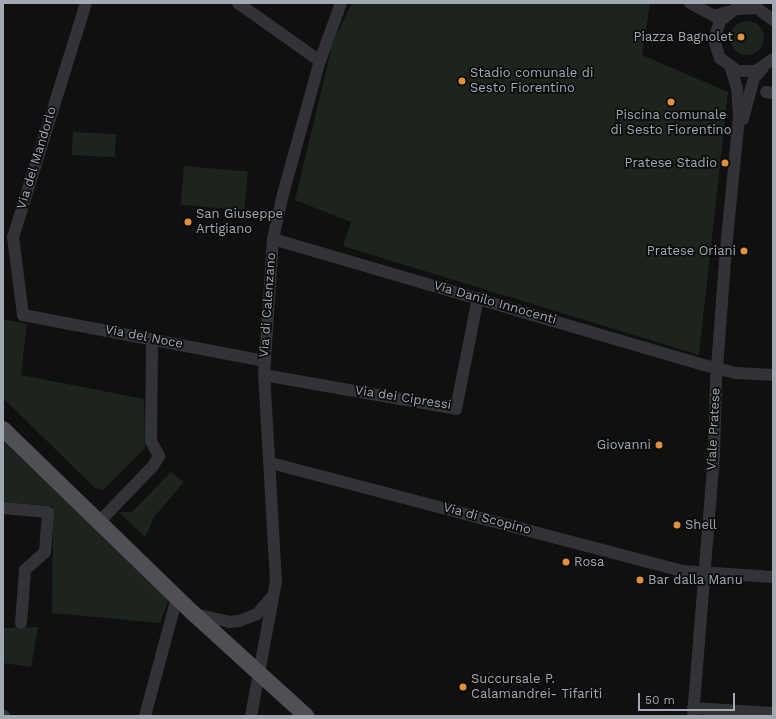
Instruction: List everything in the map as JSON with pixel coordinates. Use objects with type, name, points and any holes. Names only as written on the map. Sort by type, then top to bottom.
[{"type":"main road","points":[[3,429],[176,597],[260,676],[306,716]]},
{"type":"street","name":"Via del Mandorlo","points":[[23,315],[13,237],[86,3]]},
{"type":"street","points":[[238,3],[320,61]]},
{"type":"street","name":"Via di Calenzano","points":[[251,716],[260,676],[275,592],[271,463],[264,375],[273,239],[283,194],[320,61],[341,3]]},
{"type":"street","points":[[690,3],[714,16],[737,7],[757,8],[773,19]]},
{"type":"street","points":[[764,3],[773,19]]},
{"type":"street","points":[[737,7],[718,23],[714,40],[718,54],[730,68],[750,72],[769,66]]},
{"type":"street","name":"Viale Pratese","points":[[736,143],[754,78],[769,66]]},
{"type":"street","name":"Viale Pratese","points":[[693,712],[703,573],[714,456],[718,369],[736,143],[738,97],[730,68]]},
{"type":"street","name":"Via Danilo Innocenti","points":[[273,239],[718,369],[773,375]]},
{"type":"street","name":"Via dei Cipressi","points":[[264,375],[456,409],[478,298]]},
{"type":"street","name":"Via del Noce","points":[[23,315],[265,361]]},
{"type":"street","points":[[99,522],[153,466],[159,456],[151,441],[152,339]]},
{"type":"street","name":"Via di Scopino","points":[[271,463],[683,571],[773,577]]},
{"type":"street","points":[[3,508],[48,512],[45,552],[25,570],[21,623]]},
{"type":"street","points":[[193,613],[229,622],[244,620],[262,610],[275,592]]},
{"type":"street","points":[[145,716],[176,597]]},
{"type":"street","points":[[693,712],[773,714]]},
{"type":"shaded area","points":[[352,3],[650,3],[642,55],[728,92],[699,355],[343,246],[351,222],[295,200],[333,42]]},
{"type":"shaded area","points":[[744,21],[750,21],[754,22],[761,28],[764,38],[763,45],[757,52],[750,55],[744,55],[740,54],[733,48],[730,41],[730,35],[731,31],[737,24]]},
{"type":"shaded area","points":[[73,132],[116,134],[115,157],[72,155]]},
{"type":"shaded area","points":[[184,166],[248,172],[244,210],[181,205]]},
{"type":"shaded area","points":[[3,319],[27,324],[21,375],[144,399],[145,448],[103,490],[94,487],[3,398]]},
{"type":"shaded area","points":[[3,441],[169,599],[160,623],[52,613],[53,506],[3,502]]},
{"type":"shaded area","points":[[171,472],[184,482],[155,516],[145,537],[119,512],[132,512]]},
{"type":"shaded area","points":[[38,627],[31,667],[3,663],[3,628]]},
{"type":"place","name":"Piazza Bagnolet","points":[[741,37]]},
{"type":"place","name":"Stadio comunale di Sesto Fiorentino","points":[[462,81]]},
{"type":"place","name":"Piscina comunale di Sesto Fiorentino","points":[[671,102]]},
{"type":"place","name":"Pratese Stadio","points":[[725,163]]},
{"type":"place","name":"San Giuseppe Artigiano","points":[[188,222]]},
{"type":"place","name":"Pratese Oriani","points":[[744,251]]},
{"type":"place","name":"Giovanni","points":[[659,445]]},
{"type":"place","name":"Shell","points":[[677,525]]},
{"type":"place","name":"Rosa","points":[[566,562]]},
{"type":"place","name":"Bar dalla Manu","points":[[640,580]]},
{"type":"place","name":"Succursale P. Calamandrei- Tifariti","points":[[463,687]]}]
